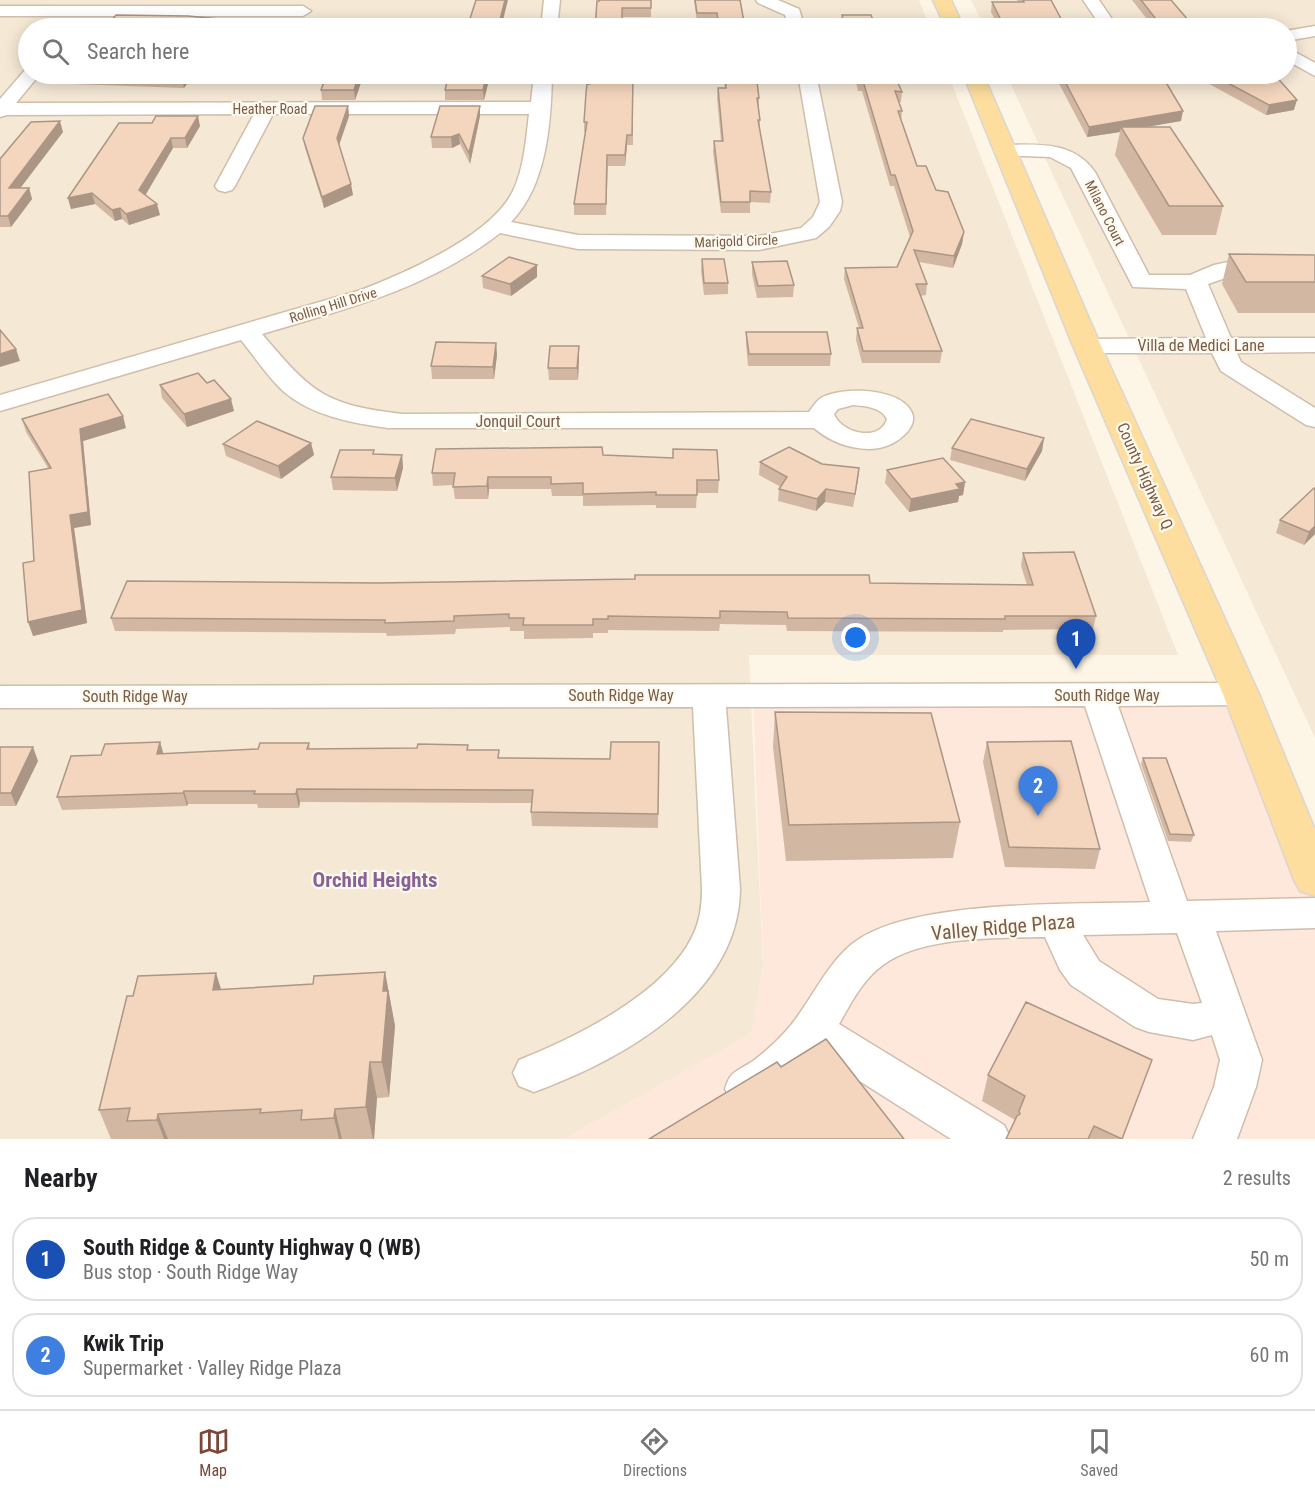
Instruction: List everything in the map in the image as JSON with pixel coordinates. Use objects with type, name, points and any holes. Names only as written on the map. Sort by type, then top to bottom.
[{"type":"main road","points":[[942,0],[950,18]]},
{"type":"main road","name":"County Highway Q","points":[[977,84],[1087,346],[1241,694],[1315,880]]},
{"type":"street","points":[[550,18],[552,0]]},
{"type":"street","points":[[764,0],[793,12],[794,18]]},
{"type":"street","points":[[1091,0],[1103,18]]},
{"type":"street","points":[[0,11],[88,5],[303,11]]},
{"type":"street","points":[[77,18],[88,5]]},
{"type":"street","points":[[1297,34],[1315,31]]},
{"type":"street","points":[[1297,59],[1315,71]]},
{"type":"street","points":[[1,110],[23,84]]},
{"type":"street","name":"Rolling Hill Drive","points":[[0,403],[369,295],[404,282],[465,249],[507,213],[524,190],[531,164],[542,84]]},
{"type":"street","name":"Marigold Circle","points":[[494,225],[578,242],[759,243],[808,233],[821,222],[829,211],[831,202],[809,84]]},
{"type":"street","name":"Heather Road","points":[[1,110],[538,108]]},
{"type":"street","points":[[225,186],[266,109]]},
{"type":"street","name":"Milano Court","points":[[1007,151],[1060,153],[1079,162],[1141,282],[1195,282]]},
{"type":"street","points":[[1315,265],[1230,268],[1216,271],[1195,282],[1199,297],[1223,345],[1230,366],[1315,419]]},
{"type":"street","name":"Jonquil Court","points":[[246,331],[293,385],[337,410],[371,419],[403,422],[822,420]]},
{"type":"street","name":"Villa de Medici Lane","points":[[1087,346],[1315,345]]},
{"type":"street","name":"South Ridge Way","points":[[0,697],[1241,694]]},
{"type":"street","points":[[534,1073],[568,1061],[633,1023],[680,984],[708,945],[720,912],[710,695]]},
{"type":"street","points":[[1098,695],[1182,917],[1225,1010],[1241,1059],[1235,1086],[1215,1139]]},
{"type":"street","name":"Valley Ridge Plaza","points":[[712,1110],[774,1072],[812,1029],[841,984],[861,961],[878,947],[906,937],[947,929],[1057,921],[1315,913]]},
{"type":"street","points":[[1057,921],[1074,958],[1085,973],[1149,1015],[1193,1022],[1212,1018],[1225,1010]]},
{"type":"street","points":[[812,1029],[989,1139]]},
{"type":"shaded area","name":"Orchid Heights","points":[[0,0],[919,0],[926,18],[18,18],[18,84],[952,84],[1178,655],[749,655],[763,967],[751,1034],[564,1139],[0,1139]]},
{"type":"shaded area","points":[[971,0],[1315,0],[1315,738],[1011,84],[1297,84],[1297,18],[980,18]]},
{"type":"shaded area","points":[[1241,694],[1315,880],[1315,1139],[564,1139],[751,1034],[763,967],[753,695]]},
{"type":"building","points":[[476,0],[505,0],[500,18],[470,18]]},
{"type":"building","points":[[651,0],[651,8],[622,8],[622,18],[596,18],[597,1]]},
{"type":"building","points":[[695,0],[740,0],[743,18],[718,18],[717,13],[697,13]]},
{"type":"building","points":[[1023,0],[1051,0],[1061,18],[1000,18],[992,2],[1024,2]]},
{"type":"building","points":[[1141,0],[1171,0],[1186,18],[1155,18]]},
{"type":"building","points":[[116,15],[209,18],[113,18]]},
{"type":"building","points":[[842,15],[871,15],[872,18],[843,18]]},
{"type":"building","points":[[323,84],[356,84],[354,90],[321,90]]},
{"type":"building","points":[[446,84],[484,84],[483,90],[445,90]]},
{"type":"building","points":[[587,84],[633,84],[632,135],[627,135],[625,155],[607,155],[606,204],[574,204],[587,122],[584,122]]},
{"type":"building","points":[[726,84],[757,84],[760,120],[758,120],[771,192],[750,191],[750,202],[721,202],[714,141],[723,141],[718,88],[726,88]]},
{"type":"building","points":[[864,84],[898,84],[902,92],[895,91],[902,111],[898,111],[917,166],[926,166],[936,190],[948,192],[964,232],[954,256],[914,250],[927,284],[916,284],[942,351],[863,351],[857,328],[863,328],[845,268],[897,267],[913,231],[895,175],[891,175]]},
{"type":"building","points":[[1066,84],[1167,84],[1183,111],[1089,127]]},
{"type":"building","points":[[1230,84],[1283,84],[1297,100],[1269,105]]},
{"type":"building","points":[[315,106],[348,106],[337,138],[351,184],[322,197],[303,138]]},
{"type":"building","points":[[440,106],[480,106],[469,153],[459,134],[451,137],[431,137]]},
{"type":"building","points":[[156,116],[198,116],[185,138],[171,138],[139,190],[157,204],[126,214],[120,208],[112,210],[92,193],[68,198],[119,123],[152,123]]},
{"type":"building","points":[[60,121],[9,188],[29,188],[8,216],[0,216],[0,159],[31,122]]},
{"type":"building","points":[[1121,127],[1170,127],[1223,206],[1169,206]]},
{"type":"building","points":[[1229,254],[1315,255],[1315,282],[1246,282]]},
{"type":"building","points":[[509,257],[537,265],[510,284],[482,276]]},
{"type":"building","points":[[702,259],[724,259],[728,283],[704,283]]},
{"type":"building","points":[[787,261],[794,285],[758,286],[752,262]]},
{"type":"building","points":[[0,330],[16,349],[0,354]]},
{"type":"building","points":[[746,332],[827,332],[831,354],[749,354]]},
{"type":"building","points":[[436,342],[496,343],[493,367],[431,366]]},
{"type":"building","points":[[550,346],[579,346],[577,368],[548,368]]},
{"type":"building","points":[[198,373],[207,383],[214,380],[231,399],[184,414],[160,385]]},
{"type":"building","points":[[108,394],[123,416],[80,429],[88,512],[70,515],[82,610],[28,622],[23,563],[34,561],[29,472],[51,468],[22,419]]},
{"type":"building","points":[[971,419],[1044,438],[1027,469],[952,448]]},
{"type":"building","points":[[257,421],[311,443],[278,466],[223,444]]},
{"type":"building","points":[[602,447],[603,455],[673,458],[673,449],[717,450],[719,480],[697,480],[697,495],[656,495],[656,492],[583,494],[583,483],[551,484],[551,477],[488,477],[487,486],[453,487],[455,473],[432,473],[436,449]]},
{"type":"building","points":[[789,447],[822,464],[859,468],[855,494],[826,489],[817,499],[779,489],[787,477],[760,462]]},
{"type":"building","points":[[340,450],[374,450],[373,454],[402,455],[395,478],[331,477]]},
{"type":"building","points":[[943,458],[965,482],[956,484],[960,489],[911,499],[887,470]]},
{"type":"building","points":[[1314,488],[1315,526],[1309,532],[1280,520]]},
{"type":"building","points":[[1074,552],[1096,616],[1005,616],[1005,619],[788,618],[787,612],[720,611],[720,618],[608,616],[608,619],[593,619],[593,625],[523,625],[524,618],[509,618],[509,614],[454,616],[454,621],[385,623],[385,620],[111,618],[127,581],[377,583],[635,579],[635,575],[869,575],[870,583],[1033,585],[1023,553]]},
{"type":"building","points":[[775,712],[931,713],[960,822],[789,825]]},
{"type":"building","points":[[1071,741],[1100,849],[1009,847],[987,742]]},
{"type":"building","points":[[160,742],[157,754],[258,749],[260,743],[309,743],[307,749],[417,748],[418,744],[468,745],[467,750],[499,750],[498,758],[610,759],[611,742],[659,742],[658,814],[531,812],[533,790],[297,789],[296,794],[254,794],[255,791],[184,791],[183,793],[57,797],[71,756],[101,755],[105,744]]},
{"type":"building","points":[[0,747],[33,747],[11,793],[0,793]]},
{"type":"building","points":[[1143,758],[1166,758],[1194,835],[1170,834]]},
{"type":"building","points":[[385,972],[383,991],[388,991],[382,1062],[370,1062],[366,1107],[335,1109],[334,1118],[301,1120],[302,1110],[260,1113],[261,1109],[158,1114],[157,1120],[127,1121],[130,1108],[99,1110],[127,996],[133,996],[138,976],[216,973],[213,990],[313,984],[314,976]]},
{"type":"building","points":[[1026,1002],[1152,1060],[1122,1139],[1094,1126],[1088,1139],[1006,1139],[1020,1114],[1025,1096],[988,1075]]},
{"type":"building","points":[[826,1039],[904,1139],[649,1139],[777,1062],[781,1067]]},
{"type":"place","name":"South Ridge & County Highway Q (WB)","points":[[1076,669]]},
{"type":"place","name":"Kwik Trip","points":[[1038,816]]},
{"type":"district","name":"Orchid Heights","points":[[375,880]]}]
